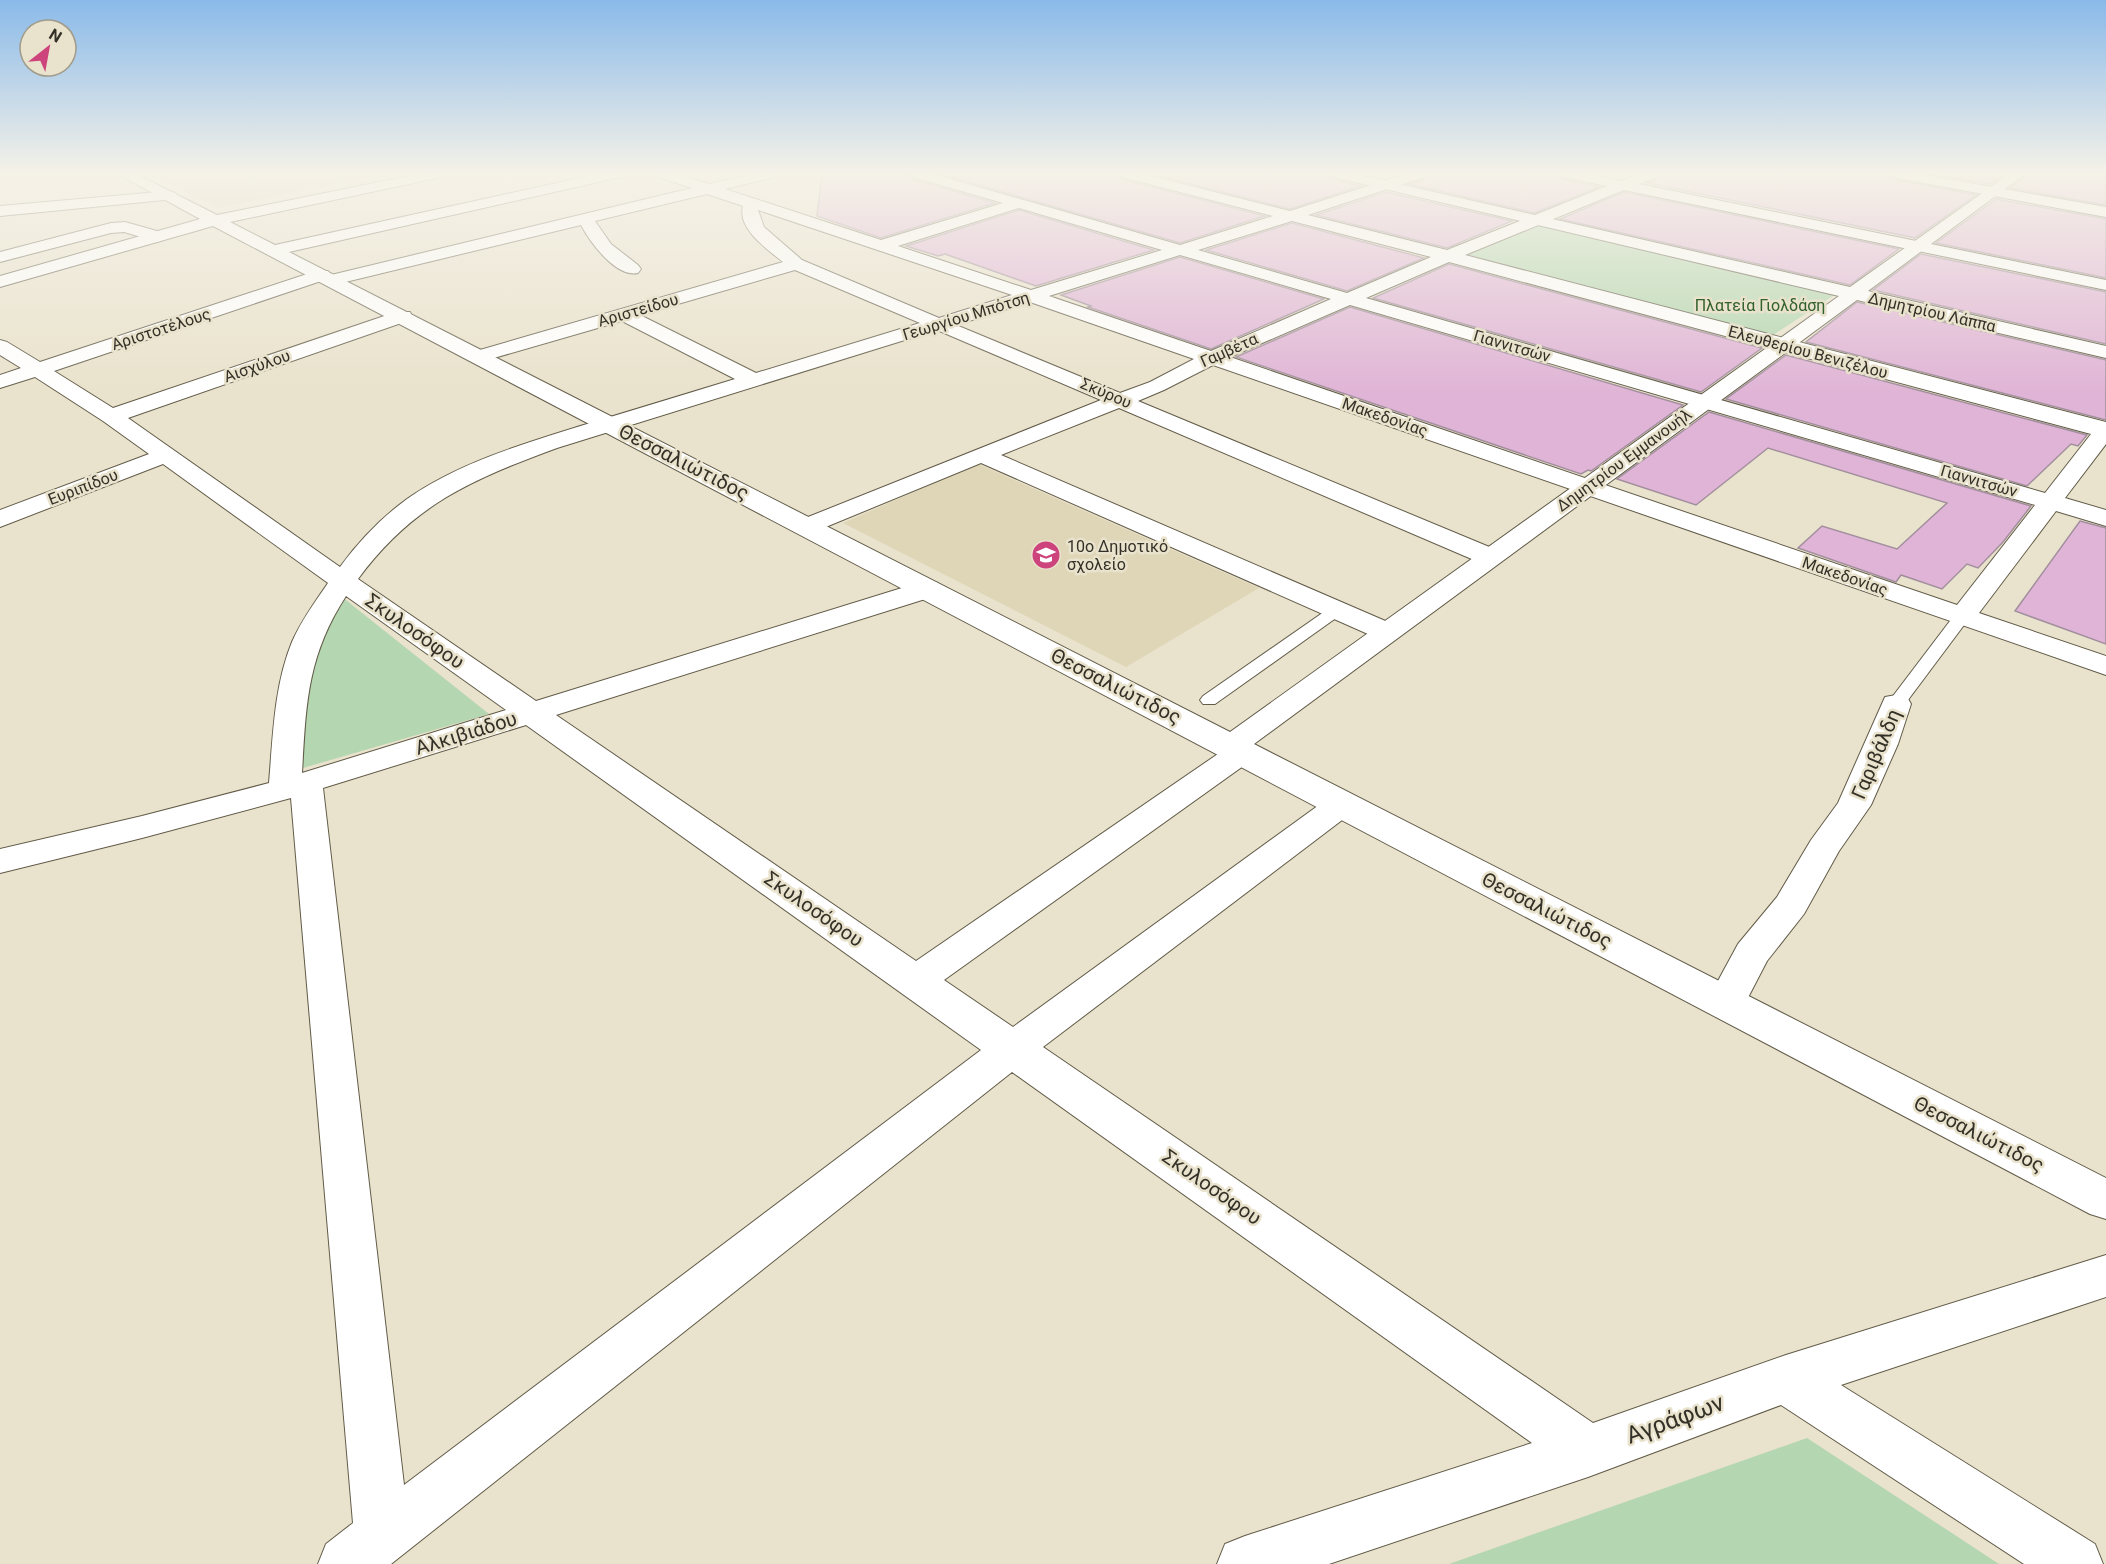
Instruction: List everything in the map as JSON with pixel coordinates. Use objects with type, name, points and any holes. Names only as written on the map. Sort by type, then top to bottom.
[{"type":"street","points":[[0,257],[38,247]]},
{"type":"street","points":[[0,282],[123,247]]},
{"type":"street","name":"Θεσσαλιώτιδος","points":[[268,247],[2106,1200]]},
{"type":"street","points":[[274,250],[288,247]]},
{"type":"street","name":"Αριστοτέλους","points":[[0,382],[328,278],[461,247]]},
{"type":"street","points":[[605,247],[632,269]]},
{"type":"street","name":"Σκύρου","points":[[776,247],[796,264],[1490,557]]},
{"type":"street","name":"Μακεδονίας","points":[[883,247],[1211,357],[2106,666]]},
{"type":"street","name":"Γιαννιτσών","points":[[1174,247],[2106,518]]},
{"type":"street","name":"Γεωργίου Μπότση","points":[[382,1534],[295,786],[290,715],[297,669],[306,639],[315,623],[344,582],[386,530],[432,495],[491,465],[610,424],[1188,247]]},
{"type":"street","name":"Ελευθερίου Βενιζέλου","points":[[1413,247],[2106,431]]},
{"type":"street","name":"Γαμβέτα","points":[[807,526],[1157,386],[1211,357],[1470,247]]},
{"type":"street","name":"Δημητρίου Λάππα","points":[[1654,247],[2106,352]]},
{"type":"street","name":"Δημητρίου Εμμανουήλ","points":[[916,980],[1237,749],[1387,632],[1917,247]]},
{"type":"street","points":[[1923,247],[2106,285]]},
{"type":"street","name":"Αριστείδου","points":[[480,356],[796,264]]},
{"type":"street","points":[[623,314],[753,380]]},
{"type":"street","name":"Αισχύλου","points":[[111,417],[403,316]]},
{"type":"street","name":"Σκυλοσόφου","points":[[0,346],[166,455],[344,582],[1588,1450]]},
{"type":"street","name":"Γαριβάλδη","points":[[1962,617],[2049,501],[2106,431]]},
{"type":"street","name":"Ευριπίδου","points":[[0,519],[166,455]]},
{"type":"street","points":[[981,455],[1387,632]]},
{"type":"street","name":"Αλκιβιάδου","points":[[0,861],[142,828],[295,786],[928,589]]},
{"type":"street","name":"Γαριβάλδη","points":[[1726,1003],[1752,954],[1791,905],[1822,848],[1854,805],[1882,744],[1896,704]]},
{"type":"street","points":[[346,1564],[1013,1048],[1342,804]]},
{"type":"street","name":"Αγράφων","points":[[1245,1564],[1588,1450],[1786,1379],[2106,1276]]},
{"type":"street","points":[[1786,1379],[2075,1564]]},
{"type":"lane","points":[[1209,700],[1337,610]]},
{"type":"lane","name":"Γαριβάλδη","points":[[1896,704],[1962,617]]},
{"type":"shaded area","name":"10ο Δημοτικό σχολείο","points":[[978,464],[1259,588],[1126,667],[843,523]]},
{"type":"green space","name":"Πλατεία Γιολδάση","points":[[1476,247],[1649,247],[1839,292],[1767,339],[1454,256]]},
{"type":"green space","points":[[342,597],[489,714],[303,768],[302,735],[314,656]]},
{"type":"green space","points":[[1807,1438],[1999,1564],[1449,1564]]},
{"type":"building","points":[[909,247],[1144,247],[1154,250],[1036,286],[945,254],[938,256]]},
{"type":"building","points":[[1216,247],[1382,247],[1424,258],[1347,291],[1206,250]]},
{"type":"building","points":[[1683,247],[1889,247],[1899,249],[1850,285]]},
{"type":"building","points":[[1955,247],[2106,247],[2106,278]]},
{"type":"building","points":[[1921,254],[2106,292],[2106,344],[1873,290]]},
{"type":"building","points":[[1180,257],[1324,299],[1211,349],[1088,307],[1091,306],[1061,295]]},
{"type":"building","points":[[1449,264],[1762,348],[1701,392],[1373,298]]},
{"type":"building","points":[[1857,302],[2106,360],[2106,420],[1806,342]]},
{"type":"building","points":[[1350,307],[1683,405],[1591,471],[1588,470],[1581,474],[1236,357]]},
{"type":"building","points":[[1786,355],[2087,435],[2078,446],[2071,444],[2027,486],[1726,399]]},
{"type":"building","points":[[1709,412],[2031,506],[2003,542],[1978,568],[1967,564],[1942,589],[1901,575],[1896,582],[1798,548],[1822,526],[1897,549],[1947,503],[1768,448],[1696,505],[1617,479]]},
{"type":"building","points":[[2080,521],[2106,528],[2106,644],[2015,611]]},
{"type":"place","name":"10ο Δημοτικό σχολείο","points":[[1046,555]]}]
